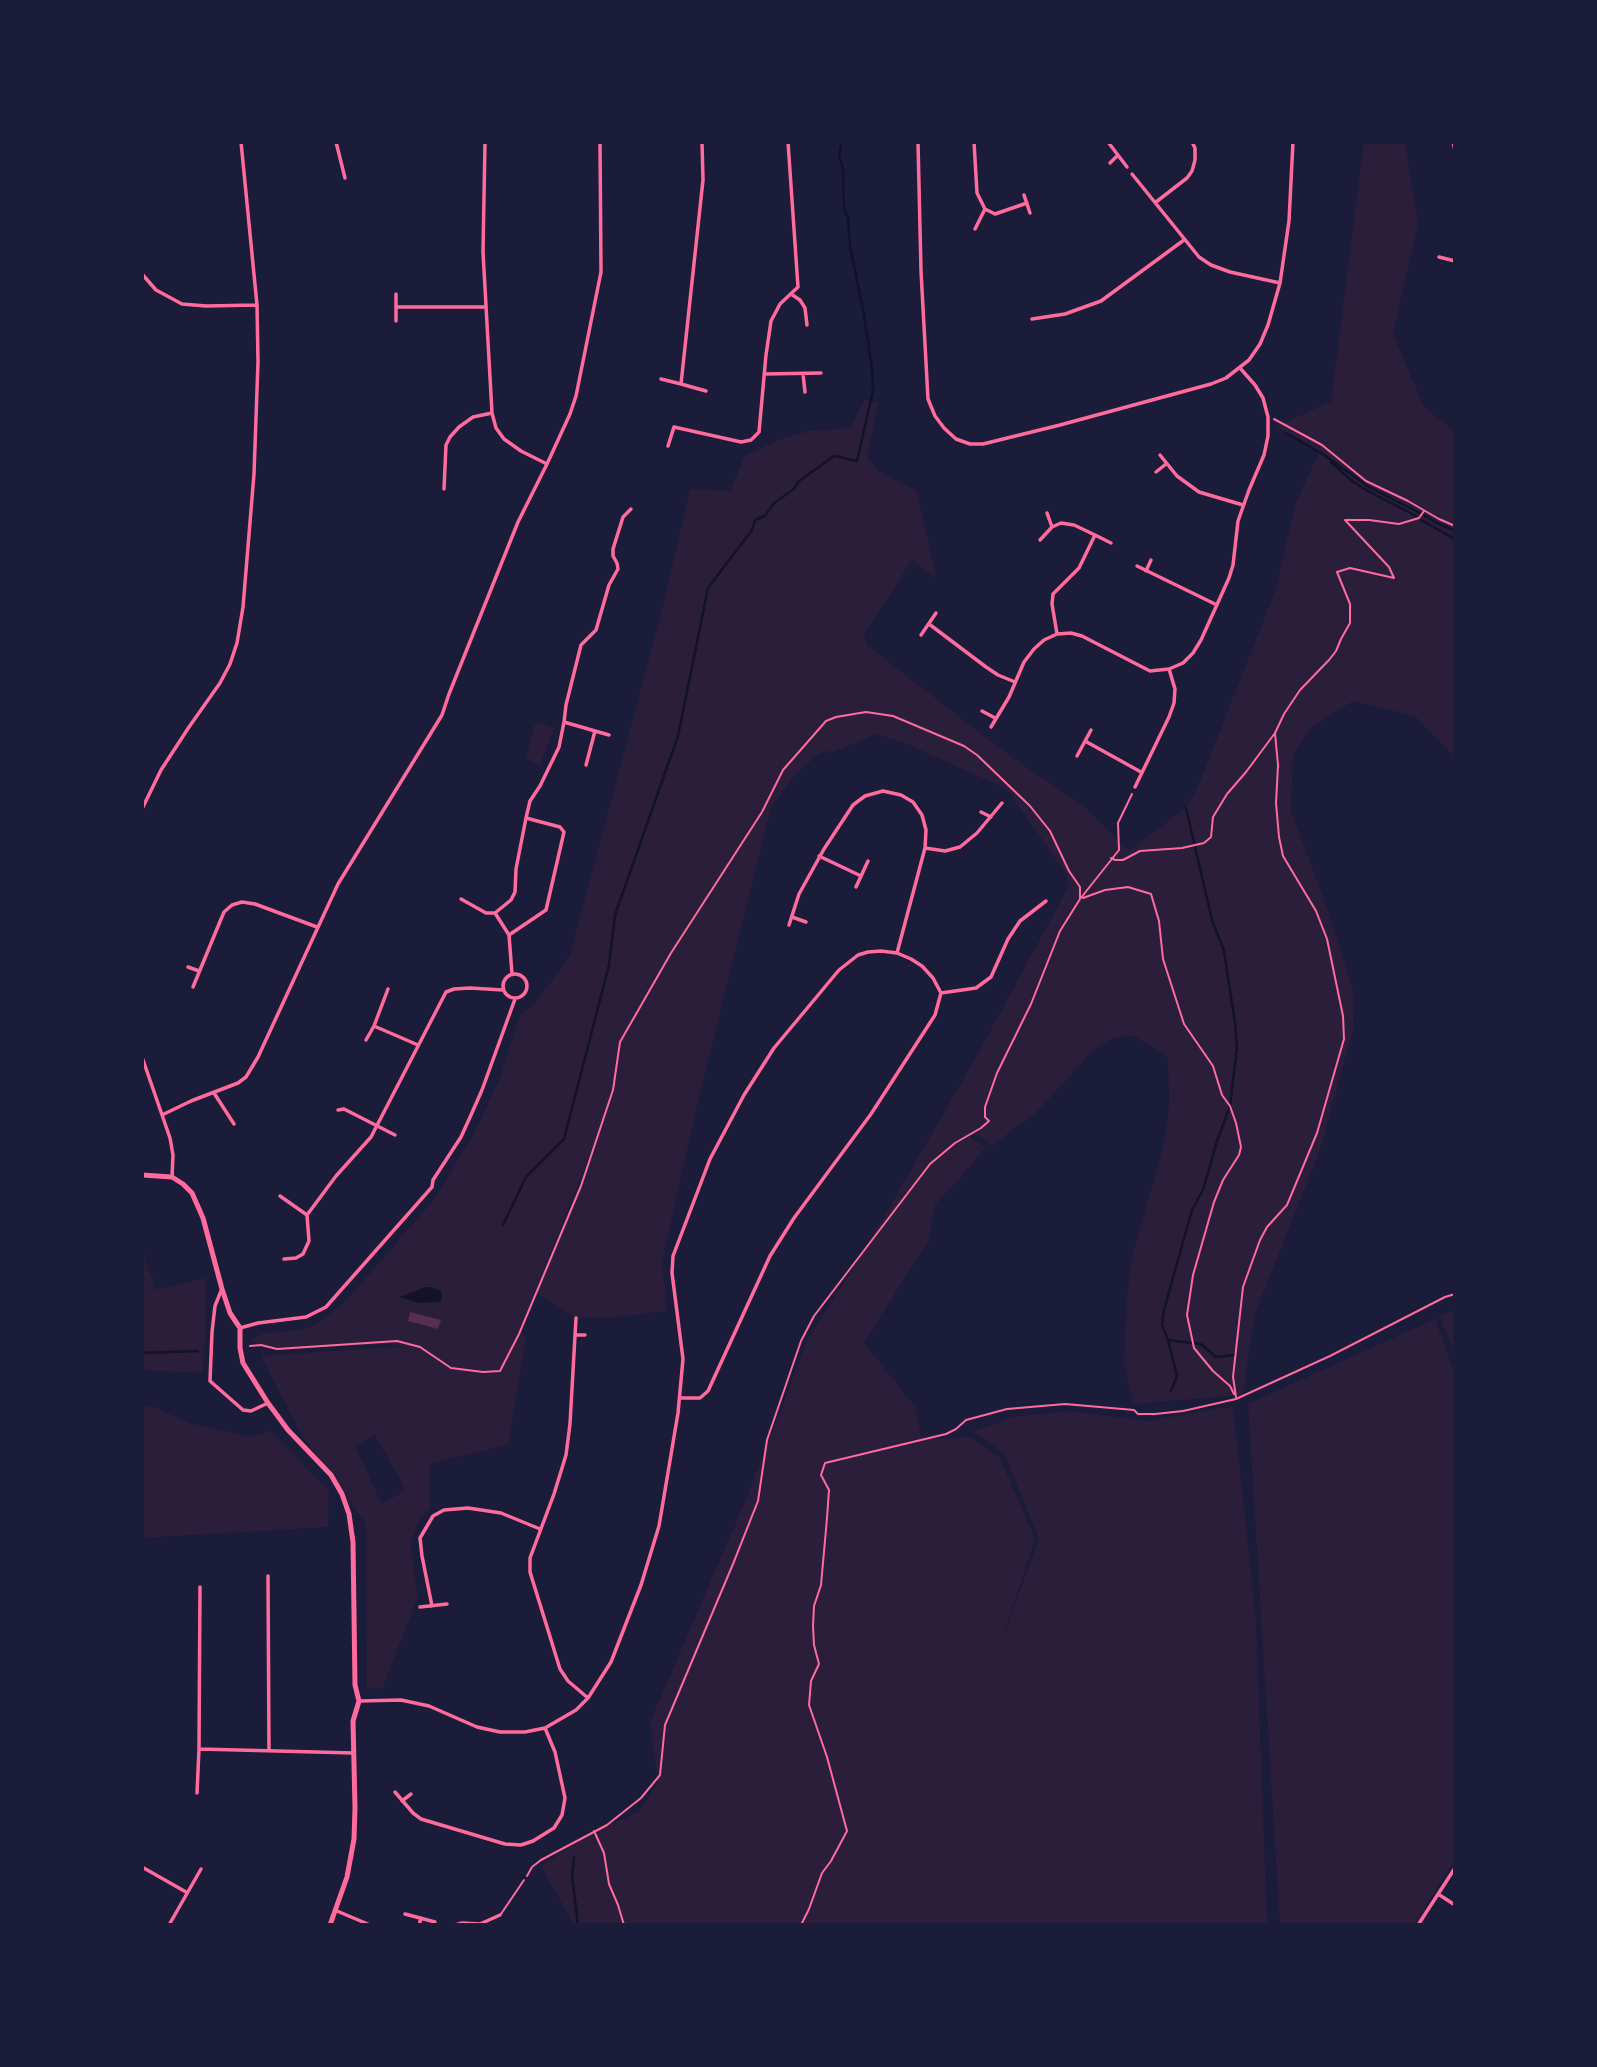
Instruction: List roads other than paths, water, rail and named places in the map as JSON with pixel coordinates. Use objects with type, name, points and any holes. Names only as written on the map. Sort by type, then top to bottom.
[{"type":"street","points":[[142,809],[161,770],[230,664],[237,643],[243,607],[254,474],[258,374],[257,305],[241,142]]},
{"type":"street","points":[[337,142],[345,178]]},
{"type":"street","points":[[485,142],[483,252],[492,413],[496,428],[504,439],[547,464]]},
{"type":"street","points":[[162,1115],[238,1083],[246,1077],[258,1057],[338,884],[442,715],[457,671],[518,522],[576,396],[601,272],[600,142]]},
{"type":"street","points":[[681,384],[703,180],[702,142]]},
{"type":"street","points":[[668,446],[674,427],[741,442],[751,440],[759,432],[771,321],[780,304],[797,287],[788,142]]},
{"type":"street","points":[[918,142],[928,399],[944,428],[956,439],[970,444],[983,444],[1060,425],[1211,384],[1226,378],[1249,360],[1261,344],[1280,282],[1289,221],[1293,142]]},
{"type":"street","points":[[974,142],[977,193],[985,209],[995,214],[1027,203]]},
{"type":"street","points":[[1108,142],[1127,167]]},
{"type":"street","points":[[1156,202],[1192,171],[1195,160],[1192,142]]},
{"type":"street","points":[[1453,142],[1455,150]]},
{"type":"street","points":[[1110,163],[1118,155]]},
{"type":"street","points":[[1132,174],[1199,257],[1230,272],[1280,282]]},
{"type":"street","points":[[1024,195],[1030,213]]},
{"type":"street","points":[[975,229],[985,209]]},
{"type":"street","points":[[1032,319],[1065,314],[1101,301],[1184,240]]},
{"type":"street","points":[[1439,257],[1455,261]]},
{"type":"street","points":[[142,274],[156,290],[182,304],[257,305]]},
{"type":"street","points":[[396,294],[396,321]]},
{"type":"street","points":[[791,294],[800,300],[805,308],[807,325]]},
{"type":"street","points":[[396,307],[485,307]]},
{"type":"street","points":[[991,727],[1009,697],[1024,662],[1044,640],[1057,634],[1071,633],[1082,636],[1150,671],[1169,669],[1183,663],[1193,653],[1233,565],[1238,521],[1264,455],[1268,436],[1268,416],[1259,392],[1240,368]]},
{"type":"street","points":[[764,374],[821,373]]},
{"type":"street","points":[[803,374],[805,392]]},
{"type":"street","points":[[661,379],[706,391]]},
{"type":"street","points":[[444,489],[446,445],[450,437],[473,417],[492,413]]},
{"type":"street","points":[[1160,455],[1188,485],[1199,492],[1243,505]]},
{"type":"street","points":[[1156,472],[1166,464]]},
{"type":"street","points":[[436,474],[445,475]]},
{"type":"street","points":[[461,899],[486,913],[495,914],[511,900],[515,892],[516,869],[530,801],[559,747],[581,645],[596,630],[609,585],[618,569],[612,549],[623,517],[631,509]]},
{"type":"street","points":[[1047,513],[1052,527]]},
{"type":"street","points":[[1040,540],[1052,527],[1061,523],[1074,525],[1111,543]]},
{"type":"street","points":[[1057,634],[1053,594],[1080,568],[1095,535]]},
{"type":"street","points":[[1146,571],[1151,561]]},
{"type":"street","points":[[1137,566],[1217,605]]},
{"type":"street","points":[[921,635],[936,614]]},
{"type":"street","points":[[929,624],[998,675],[1015,681]]},
{"type":"street","points":[[1135,787],[1174,703],[1175,689],[1169,669]]},
{"type":"street","points":[[982,711],[996,719]]},
{"type":"street","points":[[565,723],[609,735]]},
{"type":"street","points":[[1077,756],[1091,730]]},
{"type":"street","points":[[586,765],[595,731]]},
{"type":"street","points":[[1085,741],[1141,772]]},
{"type":"street","points":[[789,925],[799,894],[819,856],[853,805],[865,796],[883,791],[901,794],[913,802],[922,815],[926,830],[925,848],[897,953]]},
{"type":"street","points":[[925,848],[945,851],[960,847],[977,833],[1002,803]]},
{"type":"street","points":[[981,812],[991,817]]},
{"type":"street","points":[[509,935],[546,910],[564,832],[560,827],[526,818]]},
{"type":"street","points":[[819,856],[861,876]]},
{"type":"street","points":[[856,887],[868,862]]},
{"type":"street","points":[[941,993],[976,988],[991,977],[1008,939],[1020,922],[1046,901]]},
{"type":"street","points":[[193,987],[224,912],[232,905],[242,902],[255,904],[317,927]]},
{"type":"street","points":[[495,914],[509,935],[512,974]]},
{"type":"street","points":[[792,917],[806,922]]},
{"type":"street","points":[[359,1701],[401,1700],[429,1706],[477,1727],[500,1732],[525,1732],[545,1728],[576,1710],[587,1698],[611,1662],[630,1617],[651,1555],[664,1504],[683,1359],[672,1273],[673,1256],[710,1159],[744,1095],[774,1048],[839,970],[858,955],[881,951],[897,953],[922,966],[941,993],[935,1015],[871,1114],[793,1218],[770,1256],[708,1391],[700,1398],[680,1398]]},
{"type":"street","points":[[188,967],[199,971]]},
{"type":"street","points":[[512,974],[521,975],[528,986],[524,995],[514,999],[503,990],[505,979],[512,974]]},
{"type":"street","points":[[284,1259],[303,1254],[309,1241],[307,1215],[371,1137],[446,992],[470,988],[503,990]]},
{"type":"street","points":[[366,1040],[388,989]]},
{"type":"street","points":[[240,1328],[306,1317],[326,1307],[432,1187],[433,1180],[461,1137],[482,1090],[514,999]]},
{"type":"street","points":[[373,1026],[418,1045]]},
{"type":"street","points":[[142,1057],[173,1155],[172,1177]]},
{"type":"street","points":[[142,1072],[148,1076]]},
{"type":"street","points":[[214,1093],[234,1124]]},
{"type":"street","points":[[338,1110],[344,1109],[395,1135]]},
{"type":"street","points":[[142,1175],[172,1177],[192,1193],[203,1218],[230,1313],[240,1328],[243,1363],[288,1430],[331,1475],[349,1514],[353,1542],[355,1685],[359,1701],[353,1718],[354,1839],[347,1877],[330,1925]]},
{"type":"street","points":[[280,1196],[307,1215]]},
{"type":"street","points":[[222,1289],[215,1306],[210,1381],[243,1410],[251,1411],[268,1403]]},
{"type":"street","points":[[576,1318],[566,1455],[530,1558],[530,1572],[560,1669],[568,1681],[587,1698]]},
{"type":"street","points":[[575,1335],[584,1335]]},
{"type":"street","points":[[432,1606],[420,1538],[433,1516],[444,1510],[468,1508],[501,1513],[540,1529]]},
{"type":"street","points":[[268,1576],[269,1751]]},
{"type":"street","points":[[197,1793],[200,1587]]},
{"type":"street","points":[[420,1608],[447,1604]]},
{"type":"street","points":[[395,1792],[421,1819],[505,1844],[533,1841],[554,1829],[562,1815],[565,1798],[555,1752],[545,1728]]},
{"type":"street","points":[[199,1749],[354,1753]]},
{"type":"street","points":[[402,1801],[411,1794]]},
{"type":"street","points":[[142,1867],[186,1892]]},
{"type":"street","points":[[1418,1925],[1455,1868]]},
{"type":"street","points":[[169,1925],[201,1869]]},
{"type":"street","points":[[1438,1894],[1455,1905]]},
{"type":"street","points":[[337,1911],[370,1925]]},
{"type":"street","points":[[405,1914],[435,1922]]},
{"type":"street","points":[[455,1925],[480,1924],[500,1915]]},
{"type":"street","points":[[419,1925],[421,1918]]},
{"type":"lane","points":[[500,1915],[524,1880]]},
{"type":"waterway","points":[[503,1225],[526,1177],[564,1139],[609,965],[615,915],[678,736],[708,588],[752,530],[755,520],[765,516],[774,503],[794,489],[799,481],[834,456],[857,461],[873,391],[872,368],[850,246],[848,218],[844,208],[843,169],[839,155],[841,146]]},
{"type":"waterway","points":[[1286,433],[1321,453]]},
{"type":"waterway","points":[[1320,452],[1369,487],[1455,531]]},
{"type":"waterway","points":[[1331,462],[1352,481],[1416,516]]},
{"type":"waterway","points":[[1421,520],[1455,539]]},
{"type":"waterway","points":[[1171,1391],[1177,1376],[1162,1325],[1164,1310],[1192,1210],[1203,1190],[1230,1106],[1237,1048],[1224,951],[1212,920],[1186,808]]},
{"type":"waterway","points":[[1168,1340],[1201,1344],[1216,1357],[1234,1355]]},
{"type":"waterway","points":[[142,1353],[198,1351]]},
{"type":"waterway","points":[[574,1857],[572,1875],[578,1925]]}]
